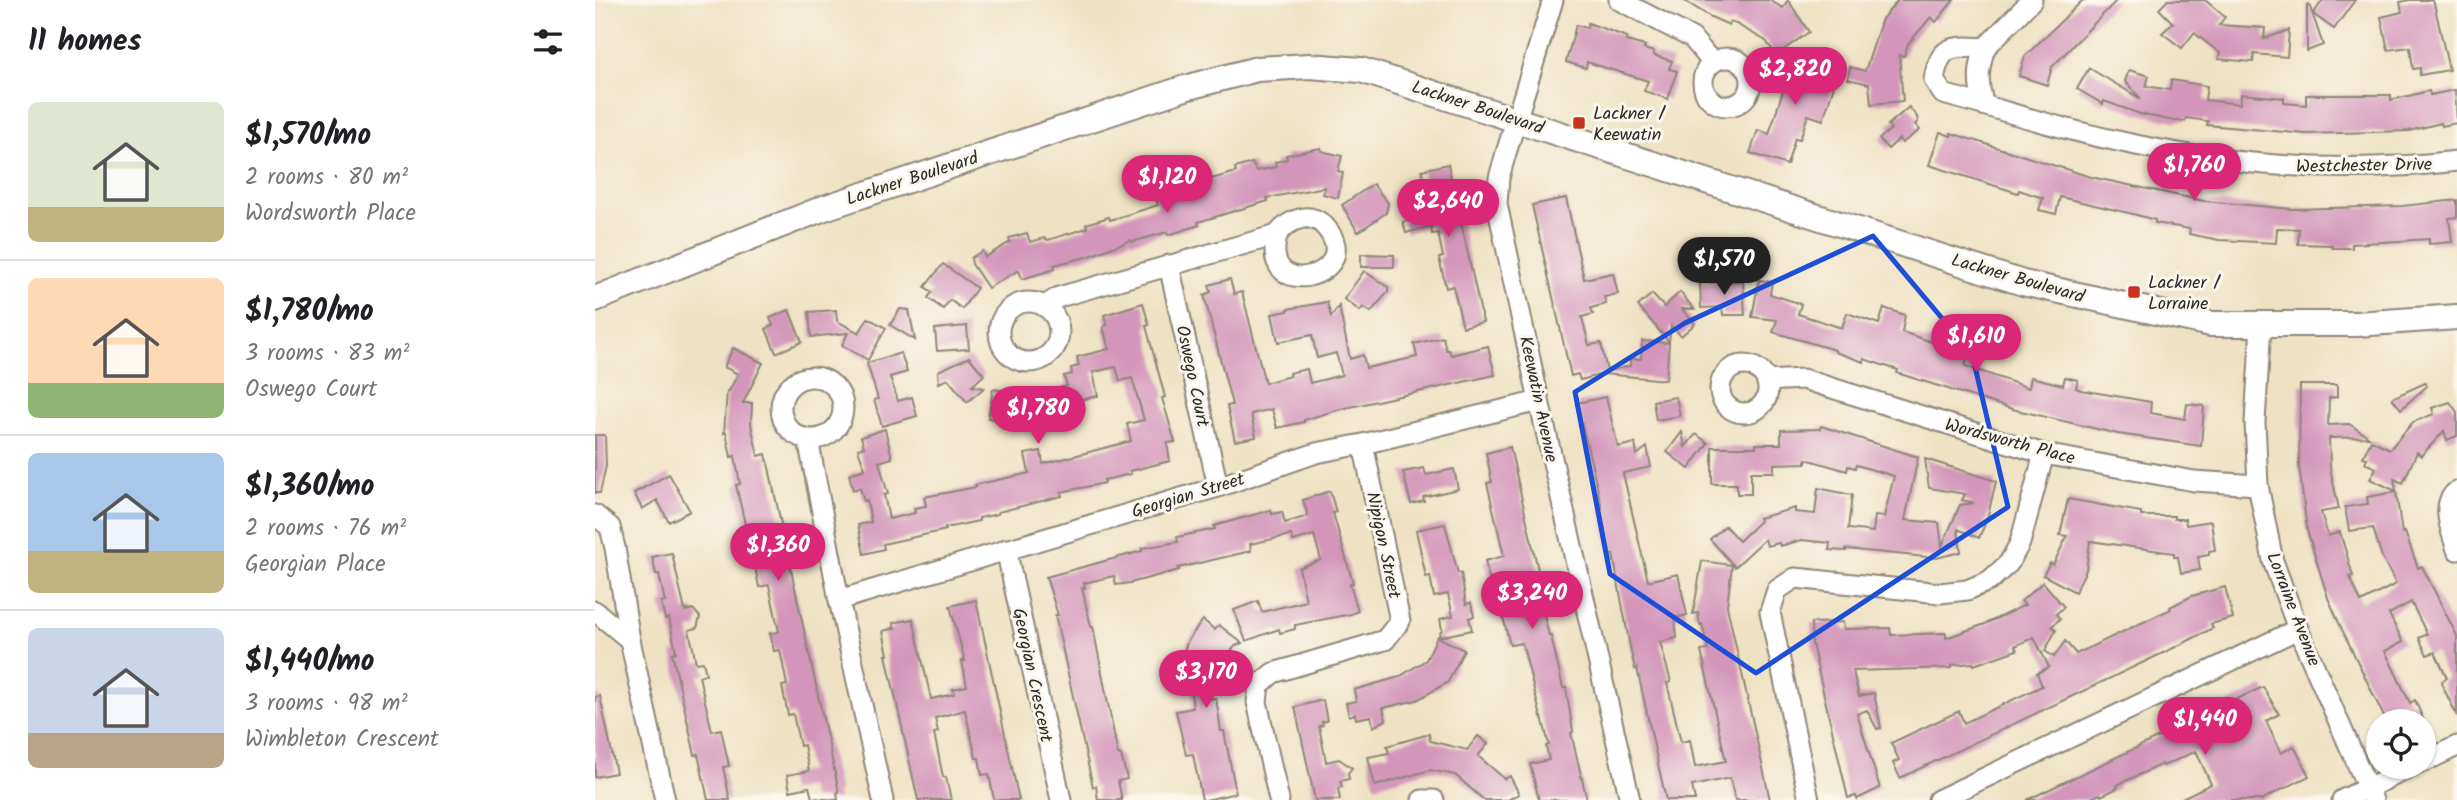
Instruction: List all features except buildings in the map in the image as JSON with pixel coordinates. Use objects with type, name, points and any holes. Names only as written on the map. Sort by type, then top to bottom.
[{"type":"main road","name":"Lackner Boulevard","points":[[595,299],[824,208],[1185,88],[1257,69],[1309,66],[1361,70],[2023,283],[2211,324],[2355,324],[2457,317]]},
{"type":"street","name":"Keewatin Avenue","points":[[1553,0],[1515,119],[1499,178],[1497,204],[1630,800]]},
{"type":"street","points":[[1619,0],[1692,38],[1712,62]]},
{"type":"street","points":[[1984,105],[1978,82],[1979,66],[1985,48],[2032,0]]},
{"type":"street","name":"Westchester Drive","points":[[1985,48],[1959,47],[1946,51],[1937,62],[1934,80],[1943,94],[2112,140],[2233,162],[2315,169],[2422,166],[2457,161]]},
{"type":"street","points":[[1044,306],[1059,297],[1277,235]]},
{"type":"street","name":"Oswego Court","points":[[1169,265],[1218,487]]},
{"type":"street","name":"Lorraine Avenue","points":[[2261,325],[2255,422],[2258,485],[2273,561],[2298,629],[2371,794]]},
{"type":"street","name":"Wordsworth Place","points":[[1767,381],[1803,379],[2044,454],[2195,481],[2258,485]]},
{"type":"street","name":"Georgian Street","points":[[839,600],[1218,487],[1317,453],[1539,401]]},
{"type":"street","points":[[808,439],[839,600],[883,800]]},
{"type":"street","name":"Nipigon Street","points":[[1279,800],[1257,702],[1259,684],[1273,673],[1385,640],[1400,621],[1363,444]]},
{"type":"street","points":[[1809,800],[1770,612],[1777,590],[1795,578],[1940,593],[1967,590],[1989,581],[2009,563],[2020,543],[2044,454]]},
{"type":"street","points":[[2457,491],[2451,495],[2447,511],[2457,550]]},
{"type":"street","points":[[595,515],[610,527],[630,640],[665,800]]},
{"type":"street","name":"Georgian Crescent","points":[[1006,550],[1061,800]]},
{"type":"street","points":[[595,611],[630,640]]},
{"type":"street","points":[[1938,800],[2298,629]]},
{"type":"street","points":[[2436,756],[2457,746]]},
{"type":"street","points":[[2342,800],[2371,794],[2394,779]]},
{"type":"street","points":[[1422,800],[1434,800]]},
{"type":"highlighted area","points":[[1873,236],[1972,354],[2008,507],[1756,673],[1610,574],[1575,392],[1685,323]]},
{"type":"place","name":"Lackner / Keewatin","points":[[1579,123]]},
{"type":"place","name":"Lackner / Lorraine","points":[[2134,292]]}]
